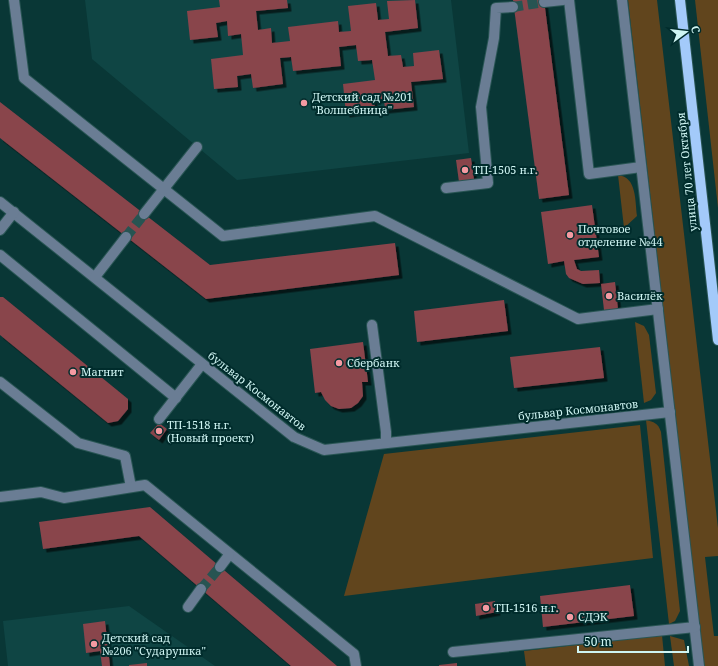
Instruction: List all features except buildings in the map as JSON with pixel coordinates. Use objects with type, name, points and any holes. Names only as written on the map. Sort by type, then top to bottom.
[{"type":"main road","name":"улица 70 лет Октября","points":[[680,0],[718,340]]},
{"type":"street","points":[[14,0],[24,78],[223,236],[375,216],[578,319],[658,309]]},
{"type":"street","points":[[544,2],[563,0]]},
{"type":"street","points":[[569,0],[588,174],[641,167]]},
{"type":"street","points":[[622,0],[699,666]]},
{"type":"street","points":[[446,188],[488,183],[481,107],[494,38],[496,8],[513,7]]},
{"type":"street","points":[[144,214],[197,147]]},
{"type":"street","name":"бульвар Космонавтов","points":[[0,202],[294,437],[324,450],[670,412]]},
{"type":"street","points":[[0,230],[14,212]]},
{"type":"street","points":[[95,277],[126,237]]},
{"type":"street","points":[[0,255],[176,398]]},
{"type":"street","points":[[372,325],[386,432],[386,443]]},
{"type":"street","points":[[159,419],[202,364]]},
{"type":"street","points":[[0,382],[78,443],[125,456],[131,488]]},
{"type":"street","points":[[0,497],[41,492],[64,498],[145,485],[229,555],[354,654],[356,666]]},
{"type":"street","points":[[220,566],[229,555]]},
{"type":"street","points":[[188,607],[202,590]]},
{"type":"street","points":[[453,652],[695,627]]},
{"type":"shaded area","name":"Детский сад №201 \"Волшебница\"","points":[[85,0],[451,0],[469,153],[237,180],[92,59]]},
{"type":"shaded area","points":[[628,0],[657,0],[718,528],[718,556],[705,557],[714,636],[718,636],[718,666],[704,666]]},
{"type":"shaded area","points":[[695,0],[718,0],[718,208]]},
{"type":"shaded area","points":[[618,175],[629,180],[635,197],[637,216],[624,228]]},
{"type":"shaded area","points":[[635,322],[644,326],[649,335],[656,393],[651,400],[644,403]]},
{"type":"shaded area","points":[[646,420],[655,423],[661,432],[680,611],[675,621],[669,624]]},
{"type":"shaded area","points":[[640,425],[653,558],[344,596],[384,454]]},
{"type":"shaded area","name":"Детский сад №206 \"Сударушка\"","points":[[129,606],[215,666],[8,666],[3,621]]},
{"type":"shaded area","points":[[662,635],[665,666],[526,666],[524,651]]},
{"type":"shaded area","points":[[670,636],[684,640],[689,666],[674,666]]},
{"type":"tunnel","points":[[513,7],[544,2]]},
{"type":"tunnel","points":[[126,237],[144,214]]},
{"type":"tunnel","points":[[201,589],[220,567]]},
{"type":"place","name":"Детский сад №201 \"Волшебница\"","points":[[304,103]]},
{"type":"place","name":"ТП-1505 н.г.","points":[[465,170]]},
{"type":"place","name":"Почтовое отделение №44","points":[[570,235]]},
{"type":"place","name":"Василёк","points":[[609,296]]},
{"type":"place","name":"Сбербанк","points":[[339,363]]},
{"type":"place","name":"Магнит","points":[[73,372]]},
{"type":"place","name":"ТП-1518 н.г. (Новый проект)","points":[[159,431]]},
{"type":"place","name":"ТП-1516 н.г.","points":[[486,608]]},
{"type":"place","name":"СДЭК","points":[[570,617]]},
{"type":"place","name":"Детский сад №206 \"Сударушка\"","points":[[94,644]]}]
